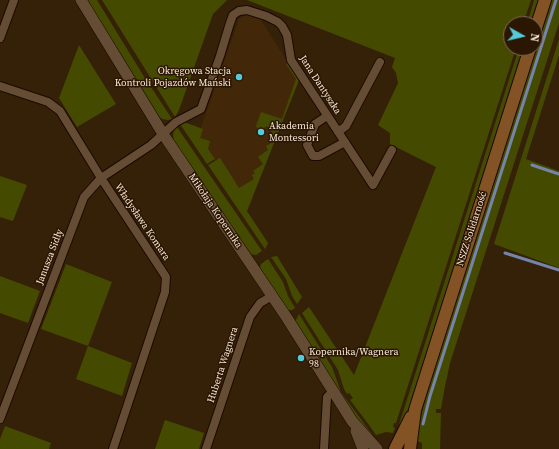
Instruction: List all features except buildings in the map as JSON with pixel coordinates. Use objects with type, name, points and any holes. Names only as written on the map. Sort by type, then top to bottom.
[{"type":"main road","points":[[540,16],[545,0]]},
{"type":"main road","name":"NSZZ Solidarność","points":[[395,449],[414,410],[527,56]]},
{"type":"main road","name":"NSZZ Solidarność","points":[[410,449],[414,410]]},
{"type":"street","points":[[0,38],[14,0]]},
{"type":"street","name":"Mikołaja Kopernika","points":[[81,0],[163,134],[272,296],[352,421],[377,449]]},
{"type":"street","name":"Jana Dantyszka","points":[[163,134],[176,122],[201,109],[233,15],[239,11],[247,10],[266,16],[278,22],[282,26],[287,35],[291,60],[326,116],[373,185],[392,150]]},
{"type":"street","points":[[338,132],[346,126],[380,62]]},
{"type":"street","name":"Władysława Komara","points":[[0,86],[48,102],[60,111],[101,178],[166,277],[165,292],[113,449]]},
{"type":"street","points":[[326,116],[315,124],[307,145],[313,156],[319,156],[345,142]]},
{"type":"street","name":"Janusza Sidły","points":[[0,419],[84,197],[101,178],[151,145],[163,134]]},
{"type":"street","name":"Huberta Wagnera","points":[[206,449],[250,317],[260,303],[272,296]]},
{"type":"street","points":[[324,449],[327,397],[333,391]]},
{"type":"street","name":"Mikołaja Kopernika","points":[[352,421],[363,449]]},
{"type":"shaded area","points":[[248,14],[259,17],[299,80],[247,211],[198,136],[239,19]]},
{"type":"green space","points":[[87,0],[97,0],[172,119],[162,119],[158,116]]},
{"type":"green space","points":[[102,0],[227,0],[213,14],[179,110],[175,117]]},
{"type":"green space","points":[[247,0],[531,0],[526,16],[503,16],[503,56],[513,56],[396,423],[394,423],[393,427],[395,428],[393,433],[386,432],[376,435],[350,400],[353,398],[349,393],[347,394],[344,389],[338,370],[302,313],[309,307],[354,375],[436,167],[390,144],[390,133],[378,125],[398,83],[396,73],[392,67],[395,58]]},
{"type":"green space","points":[[534,0],[539,0],[534,16],[529,16]]},
{"type":"green space","points":[[551,0],[559,0],[559,23],[450,363],[441,409],[436,409],[436,413],[441,413],[440,449],[422,449],[422,443],[415,440],[428,388],[533,56],[543,56],[543,25]]},
{"type":"green space","points":[[559,39],[559,55],[526,159],[559,171],[559,268],[494,244]]},
{"type":"green space","points":[[79,45],[116,104],[77,127],[59,98]]},
{"type":"green space","points":[[516,56],[520,56],[409,407],[398,435],[396,434]]},
{"type":"green space","points":[[289,62],[299,80],[247,211],[268,243],[265,249],[208,165],[220,158],[239,188],[254,179],[252,175],[255,173],[253,171],[263,164],[258,157],[268,150],[266,146],[273,142],[275,137],[267,126],[259,131],[256,126],[261,112],[282,119],[296,79],[286,64]]},
{"type":"green space","points":[[184,122],[203,129],[200,138],[210,141],[208,149],[215,159],[207,164],[180,124]]},
{"type":"green space","points":[[177,127],[262,251],[256,255],[251,254],[174,141],[174,130]]},
{"type":"green space","points":[[0,176],[27,185],[13,221],[0,217]]},
{"type":"green space","points":[[277,256],[302,297],[297,304],[292,296],[286,279],[271,257]]},
{"type":"green space","points":[[268,259],[283,282],[288,296],[295,308],[292,310],[287,310],[260,268],[261,264]]},
{"type":"green space","points":[[66,264],[112,282],[88,346],[41,329]]},
{"type":"green space","points":[[0,276],[40,291],[28,323],[0,313]]},
{"type":"green space","points":[[299,314],[332,367],[341,392],[374,437],[372,439],[352,412],[295,322]]},
{"type":"green space","points":[[88,346],[132,363],[122,396],[76,379]]},
{"type":"green space","points":[[165,420],[204,433],[199,449],[155,449]]},
{"type":"green space","points":[[5,426],[51,443],[49,449],[0,449],[0,439]]},
{"type":"waterway","points":[[423,424],[430,396],[556,0]]},
{"type":"waterway","points":[[532,165],[559,174]]},
{"type":"waterway","points":[[505,253],[559,270]]},
{"type":"place","name":"Okręgowa Stacja Kontroli Pojazdów Mański","points":[[239,77]]},
{"type":"place","name":"Akademia Montessori","points":[[261,132]]},
{"type":"place","name":"Kopernika/Wagnera 98","points":[[301,358]]}]
